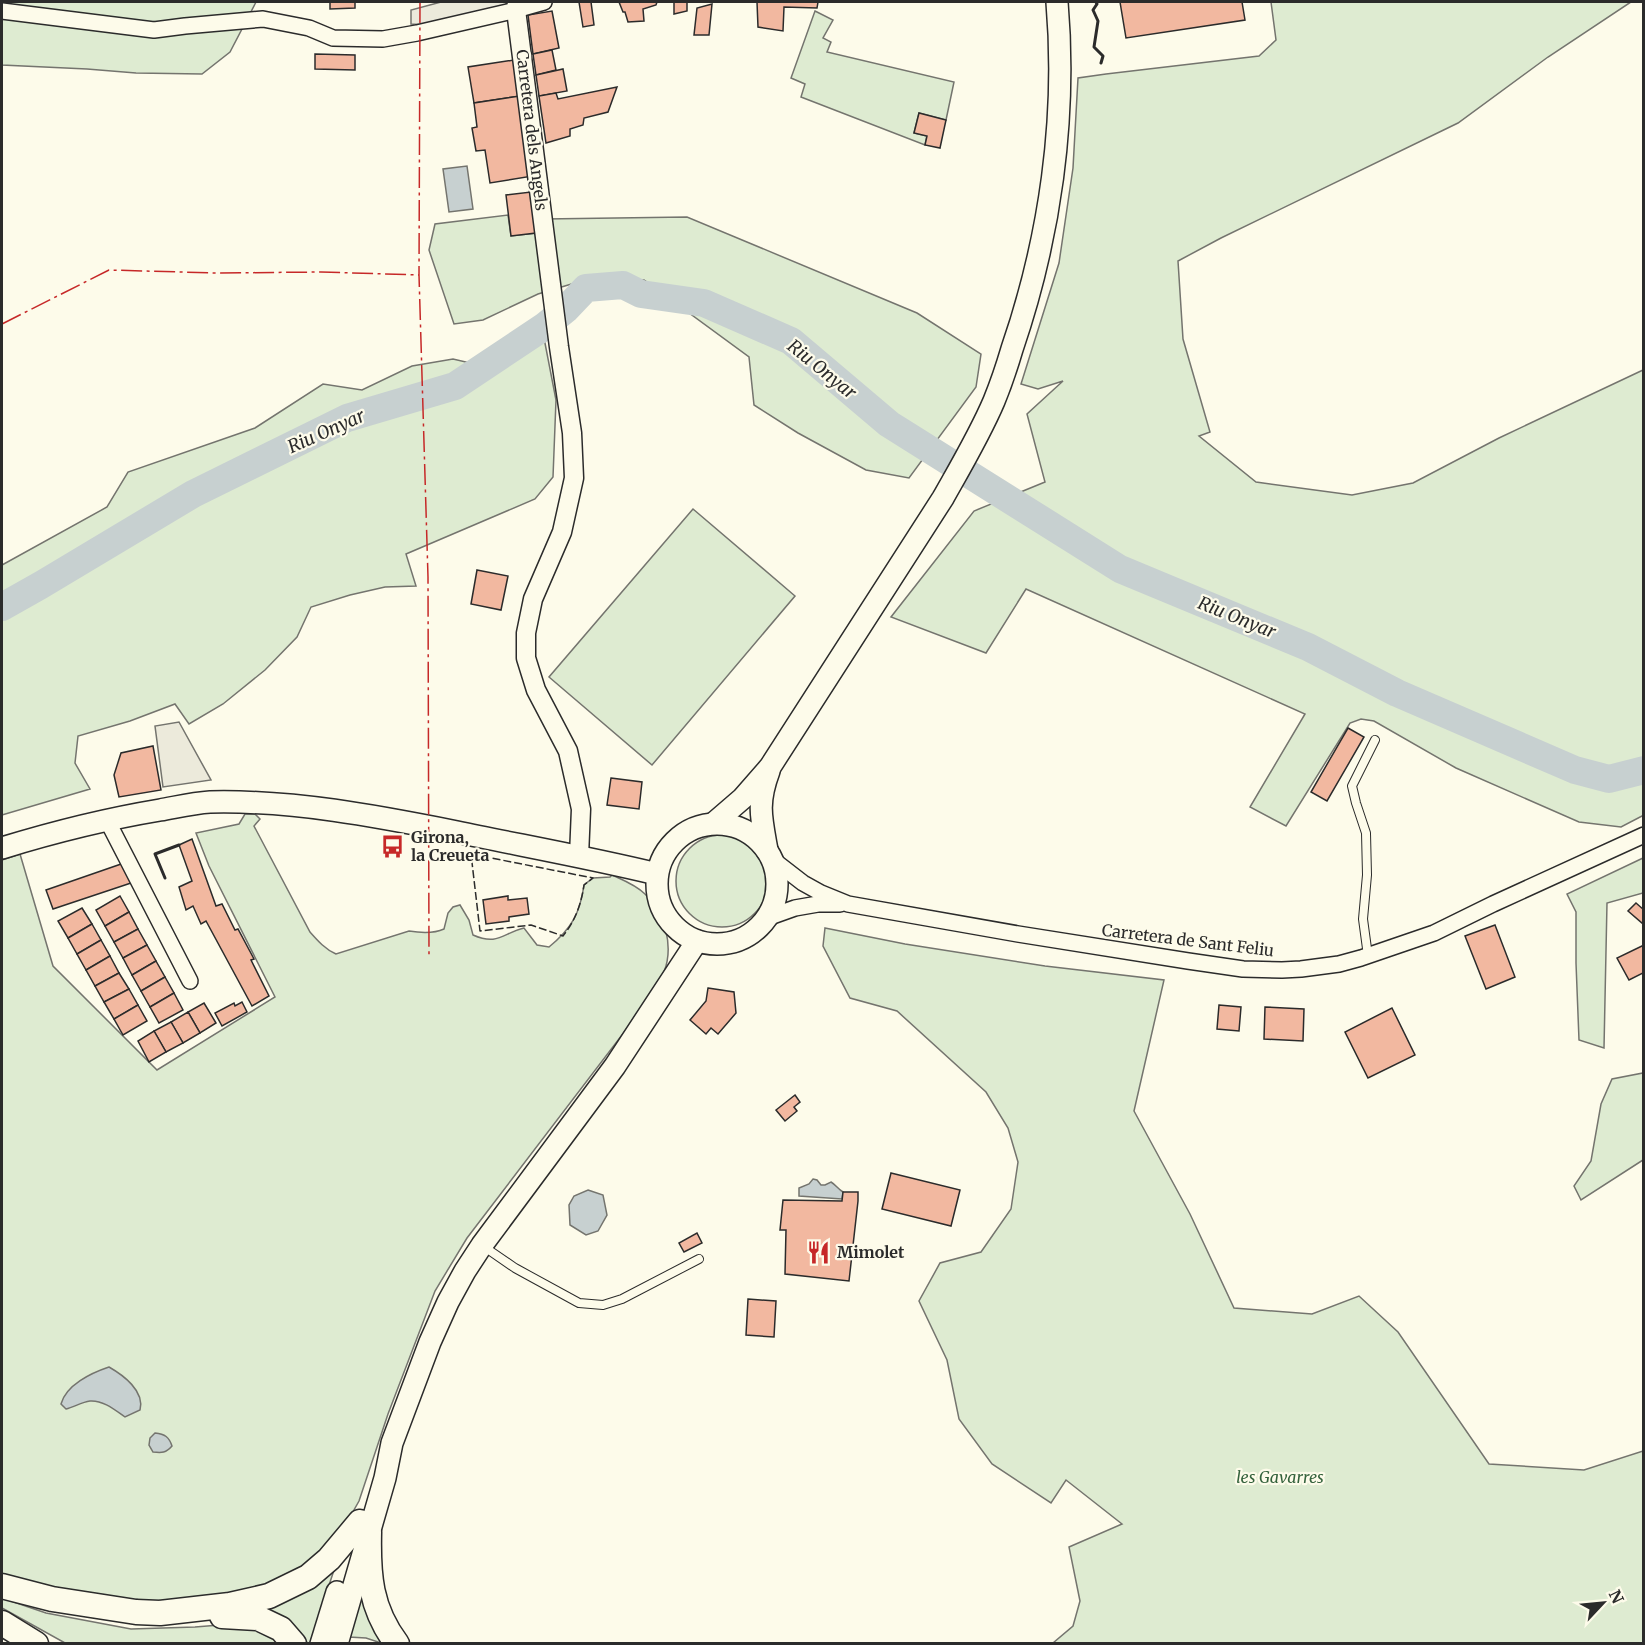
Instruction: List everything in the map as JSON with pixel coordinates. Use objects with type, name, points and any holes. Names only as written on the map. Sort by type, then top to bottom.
[{"type":"highway","points":[[2,1586],[52,1599],[115,1610],[149,1613],[230,1605],[269,1596],[308,1577],[365,1527]]},
{"type":"highway","points":[[365,1527],[373,1598],[385,1626],[397,1644]]},
{"type":"highway","points":[[184,1611],[258,1618],[281,1629],[294,1644]]},
{"type":"highway","points":[[2,1623],[36,1644]]},
{"type":"main road","points":[[714,823],[743,798],[770,767],[907,556],[967,457],[994,402],[1026,308],[1043,231],[1057,140],[1060,30],[1057,2]]},
{"type":"main road","points":[[769,854],[752,835],[724,824],[714,823],[694,828],[677,838],[664,854],[657,874],[657,892],[667,918],[680,932],[697,941],[716,944],[735,941],[752,933],[767,918],[777,889],[775,868],[769,854],[760,810],[762,789],[770,767]]},
{"type":"main road","points":[[2,848],[56,831],[107,820],[207,802],[253,802],[307,807],[409,823],[579,856],[657,874]]},
{"type":"main road","points":[[321,1644],[385,1478],[392,1443],[430,1342],[448,1302],[482,1245],[615,1066],[697,941]]},
{"type":"main road","points":[[337,1644],[365,1527]]},
{"type":"street","points":[[2,11],[154,30],[263,19],[309,28],[333,38],[383,39],[417,33],[517,6],[544,2]]},
{"type":"street","name":"Carretera dels Angels","points":[[517,6],[572,433],[574,478],[562,532],[533,599],[526,633],[526,658],[536,690],[568,751],[581,809],[579,856]]},
{"type":"street","points":[[107,820],[190,981]]},
{"type":"street","name":"Carretera de Sant Feliu","points":[[767,918],[795,908],[818,904],[848,904],[1243,969],[1302,969],[1339,964],[1434,933],[1644,834]]},
{"type":"street","name":"Carretera de Sant Feliu","points":[[769,854],[803,883],[848,904]]},
{"type":"lane","points":[[1368,956],[1363,919],[1367,875],[1366,833],[1352,786],[1376,740]]},
{"type":"lane","points":[[482,1245],[515,1268],[579,1303],[603,1305],[622,1299],[699,1259]]},
{"type":"green space","points":[[2,2],[256,2],[230,52],[202,74],[136,73],[2,65]]},
{"type":"green space","points":[[1271,2],[1631,2],[1548,57],[1458,123],[1178,261],[1183,339],[1210,432],[1199,436],[1256,482],[1352,495],[1413,483],[1499,438],[1643,370],[1644,815],[1621,827],[1579,822],[1456,768],[1374,721],[1361,719],[1350,723],[1286,826],[1250,807],[1305,714],[1026,589],[986,653],[891,617],[974,511],[1045,482],[1027,414],[1063,381],[1038,389],[1021,384],[1059,263],[1073,168],[1078,78],[1259,56],[1276,40]]},
{"type":"green space","points":[[815,11],[833,20],[823,38],[831,42],[827,52],[954,82],[946,120],[919,113],[914,133],[927,136],[925,145],[801,97],[805,84],[791,78]]},
{"type":"green space","points":[[508,215],[511,236],[536,233],[544,219],[687,217],[917,313],[981,354],[976,387],[909,478],[866,470],[798,433],[754,405],[749,357],[644,280],[595,277],[538,294],[483,320],[454,324],[429,250],[435,224]]},
{"type":"green space","points":[[544,338],[556,400],[553,477],[535,499],[406,554],[416,586],[385,587],[311,607],[297,637],[265,670],[223,704],[189,724],[175,704],[130,721],[78,736],[75,763],[90,789],[2,815],[2,565],[107,507],[128,472],[255,428],[323,384],[362,390],[412,366],[453,359],[500,370]]},
{"type":"green space","points":[[693,509],[795,596],[652,765],[549,677]]},
{"type":"green space","points":[[245,814],[255,814],[260,819],[254,826],[310,932],[319,942],[336,954],[409,931],[427,933],[444,929],[448,913],[453,907],[460,905],[469,920],[473,935],[495,939],[524,928],[537,945],[549,947],[569,927],[577,913],[584,885],[593,878],[612,875],[641,891],[658,911],[668,941],[664,972],[651,997],[467,1238],[435,1291],[388,1414],[359,1501],[334,1543],[279,1584],[230,1597],[125,1604],[2,1580],[2,860],[20,854],[53,966],[157,1070],[275,997],[209,866],[196,833],[239,824]]},
{"type":"green space","points":[[722,835],[740,839],[754,849],[764,863],[768,881],[764,899],[754,913],[740,923],[722,927],[704,923],[690,913],[680,899],[676,881],[680,863],[690,849],[704,839]]},
{"type":"green space","points":[[1643,858],[1643,893],[1607,903],[1604,1048],[1579,1040],[1576,912],[1567,894]]},
{"type":"green space","name":"les Gavarres","points":[[825,928],[905,944],[1045,966],[1164,980],[1134,1111],[1190,1214],[1234,1308],[1312,1314],[1359,1296],[1398,1332],[1489,1464],[1584,1470],[1643,1451],[1643,1643],[1053,1643],[1073,1626],[1080,1601],[1069,1547],[1122,1524],[1066,1480],[1051,1503],[992,1464],[959,1419],[947,1360],[919,1301],[940,1263],[981,1252],[1011,1209],[1018,1162],[1008,1128],[986,1092],[897,1011],[850,998],[823,946]]},
{"type":"green space","points":[[1643,1073],[1643,1160],[1581,1200],[1574,1186],[1591,1161],[1601,1104],[1612,1079]]},
{"type":"green space","points":[[336,1564],[310,1643],[305,1643],[261,1608]]},
{"type":"green space","points":[[360,1590],[383,1642],[381,1643],[366,1638],[349,1637]]},
{"type":"green space","points":[[2,1598],[46,1613],[131,1629],[255,1624],[284,1643],[65,1643],[2,1608]]},
{"type":"shaded area","points":[[441,2],[506,2],[506,5],[425,25],[411,24],[411,10]]},
{"type":"shaded area","points":[[467,166],[473,209],[449,212],[443,169]]},
{"type":"shaded area","points":[[179,722],[211,780],[163,787],[155,726]]},
{"type":"shaded area","points":[[813,1179],[821,1185],[833,1183],[843,1192],[842,1199],[799,1196],[799,1188],[809,1184]]},
{"type":"shaded area","points":[[588,1190],[603,1195],[607,1215],[598,1231],[586,1235],[570,1225],[569,1205],[574,1196]]},
{"type":"shaded area","points":[[109,1367],[132,1384],[139,1396],[140,1410],[125,1417],[100,1402],[87,1402],[66,1409],[61,1404],[68,1391],[74,1386],[87,1376]]},
{"type":"shaded area","points":[[155,1433],[166,1436],[172,1446],[168,1450],[153,1452],[149,1445],[150,1438]]},
{"type":"building","points":[[330,2],[355,2],[355,8],[330,9]]},
{"type":"building","points":[[579,2],[591,2],[594,25],[583,27]]},
{"type":"building","points":[[619,2],[657,2],[656,5],[643,9],[644,21],[628,22]]},
{"type":"building","points":[[674,2],[687,2],[687,11],[674,14]]},
{"type":"building","points":[[757,2],[818,2],[817,8],[784,7],[783,31],[758,27]]},
{"type":"building","points":[[1120,2],[1242,2],[1245,20],[1126,38]]},
{"type":"building","points":[[712,4],[709,35],[694,35],[697,8]]},
{"type":"building","points":[[552,11],[559,48],[533,54],[528,15]]},
{"type":"building","points":[[552,50],[556,70],[536,75],[533,54]]},
{"type":"building","points":[[315,54],[355,55],[355,70],[315,69]]},
{"type":"building","points":[[514,60],[520,96],[474,103],[468,67]]},
{"type":"building","points":[[563,69],[567,91],[539,96],[536,75]]},
{"type":"building","points":[[617,87],[608,112],[584,118],[583,125],[570,129],[570,136],[546,143],[539,96],[556,93],[558,99]]},
{"type":"building","points":[[520,96],[533,176],[490,183],[485,150],[476,151],[472,128],[477,127],[474,103]]},
{"type":"building","points":[[919,113],[946,120],[940,148],[925,145],[927,136],[914,133]]},
{"type":"building","points":[[531,192],[536,233],[511,236],[506,195]]},
{"type":"building","points":[[477,570],[508,576],[501,610],[471,604]]},
{"type":"building","points":[[1348,728],[1364,737],[1327,801],[1311,792]]},
{"type":"building","points":[[153,746],[161,790],[119,797],[114,775],[121,753]]},
{"type":"building","points":[[611,778],[642,782],[639,809],[607,805]]},
{"type":"building","points":[[192,839],[216,906],[222,904],[235,930],[238,929],[254,959],[251,960],[269,996],[252,1006],[206,921],[201,924],[193,906],[186,910],[179,887],[192,881],[179,845]]},
{"type":"building","points":[[124,863],[131,883],[53,909],[46,890]]},
{"type":"building","points":[[120,896],[129,912],[105,926],[96,910]]},
{"type":"building","points":[[508,896],[508,900],[527,898],[529,914],[509,917],[509,921],[486,924],[483,900]]},
{"type":"building","points":[[1636,903],[1644,910],[1644,922],[1642,923],[1628,911]]},
{"type":"building","points":[[82,908],[92,924],[68,938],[58,921]]},
{"type":"building","points":[[129,912],[138,929],[114,942],[105,926]]},
{"type":"building","points":[[92,924],[101,940],[77,954],[68,938]]},
{"type":"building","points":[[1495,925],[1515,977],[1486,989],[1465,936]]},
{"type":"building","points":[[138,929],[147,945],[123,958],[114,942]]},
{"type":"building","points":[[101,940],[110,956],[86,970],[77,954]]},
{"type":"building","points":[[147,945],[156,961],[132,975],[123,958]]},
{"type":"building","points":[[1644,945],[1644,971],[1629,980],[1617,958]]},
{"type":"building","points":[[110,956],[119,973],[95,986],[86,970]]},
{"type":"building","points":[[156,961],[165,977],[141,991],[132,975]]},
{"type":"building","points":[[119,973],[129,989],[104,1002],[95,986]]},
{"type":"building","points":[[165,977],[174,993],[150,1007],[141,991]]},
{"type":"building","points":[[708,988],[734,992],[736,1013],[718,1034],[711,1028],[706,1034],[690,1020],[706,1001]]},
{"type":"building","points":[[129,989],[138,1005],[114,1019],[104,1002]]},
{"type":"building","points":[[174,993],[183,1010],[159,1023],[150,1007]]},
{"type":"building","points":[[242,1002],[247,1012],[222,1026],[215,1013],[234,1003],[235,1006]]},
{"type":"building","points":[[204,1003],[216,1023],[200,1033],[188,1012]]},
{"type":"building","points":[[138,1005],[147,1021],[123,1035],[114,1019]]},
{"type":"building","points":[[1219,1005],[1241,1007],[1239,1031],[1217,1029]]},
{"type":"building","points":[[1265,1007],[1304,1009],[1303,1041],[1264,1039]]},
{"type":"building","points":[[1392,1008],[1415,1055],[1368,1078],[1345,1032]]},
{"type":"building","points":[[188,1012],[200,1033],[183,1043],[171,1022]]},
{"type":"building","points":[[171,1022],[183,1043],[166,1052],[154,1031]]},
{"type":"building","points":[[154,1031],[166,1052],[149,1062],[138,1041]]},
{"type":"building","points":[[795,1095],[800,1102],[794,1107],[797,1111],[785,1121],[776,1110]]},
{"type":"building","points":[[891,1173],[960,1190],[951,1226],[882,1209]]},
{"type":"building","name":"Mimolet","points":[[843,1192],[858,1192],[849,1281],[785,1274],[786,1230],[780,1230],[783,1200],[842,1201]]},
{"type":"building","points":[[697,1233],[702,1243],[684,1252],[679,1243]]},
{"type":"building","points":[[748,1299],[776,1301],[774,1337],[746,1335]]},
{"type":"waterway","name":"Riu Onyar","points":[[2,607],[193,494],[347,418],[455,386],[545,326],[566,309],[586,288],[623,285],[641,294],[704,303],[791,341],[889,424],[1120,569],[1308,647],[1397,693],[1575,770],[1609,779],[1644,770]]},
{"type":"fence","points":[[471,854],[593,878],[584,885],[577,912],[563,936],[531,925],[480,931],[471,854]]},
{"type":"wall","points":[[1096,2],[1093,10],[1098,21],[1094,47],[1103,56],[1101,63]]},
{"type":"wall","points":[[165,878],[155,854],[179,845]]},
{"type":"power","points":[[420,2],[419,275],[428,577],[429,955]]},
{"type":"power","points":[[2,324],[109,270],[419,275]]},
{"type":"place","name":"Girona, la Creueta","points":[[393,846]]},
{"type":"place","name":"Mimolet","points":[[819,1252]]}]
